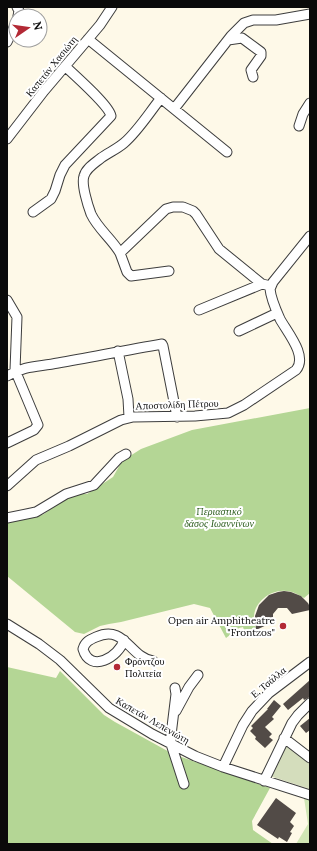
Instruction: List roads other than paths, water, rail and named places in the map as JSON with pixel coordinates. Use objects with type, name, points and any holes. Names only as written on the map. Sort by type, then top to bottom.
[{"type":"street","name":"Καπετάν Χασιώτη","points":[[7,139],[44,91],[104,20],[112,7]]},
{"type":"street","points":[[174,109],[241,25],[248,21],[276,20],[310,14]]},
{"type":"street","points":[[228,40],[237,38],[244,39],[261,52],[261,56],[251,70],[253,77]]},
{"type":"street","points":[[88,39],[227,152]]},
{"type":"street","points":[[33,212],[51,199],[56,191],[60,175],[65,165],[111,116],[110,112],[101,101],[65,66]]},
{"type":"street","points":[[161,98],[122,145],[90,167],[83,177],[83,186],[92,216],[102,230],[116,245],[127,272],[131,276],[168,271]]},
{"type":"street","points":[[299,126],[309,107]]},
{"type":"street","points":[[120,253],[166,209],[183,207],[193,211],[196,214],[220,249],[266,285]]},
{"type":"street","points":[[199,310],[266,285],[310,236]]},
{"type":"street","name":"Αποστολίδη Πέτρου","points":[[7,486],[36,460],[69,446],[116,422],[129,417],[177,417],[224,414],[244,405],[297,369],[299,362],[297,349],[277,312],[266,285]]},
{"type":"street","points":[[7,300],[17,317],[14,357],[11,373],[38,425],[34,430],[7,443]]},
{"type":"street","points":[[239,331],[277,312]]},
{"type":"street","points":[[11,373],[34,366],[162,344],[177,417]]},
{"type":"street","points":[[118,351],[128,399],[129,417]]},
{"type":"street","points":[[7,518],[36,512],[66,494],[94,485],[119,458],[126,454]]},
{"type":"street","name":"Καπετάν Λεπενιώτη","points":[[7,624],[56,657],[109,708],[124,718],[195,756],[264,781],[310,795]]},
{"type":"street","points":[[124,640],[143,658],[153,661]]},
{"type":"street","name":"Ε. Τσάλλα","points":[[223,766],[243,725],[256,705],[269,693],[310,662]]},
{"type":"street","points":[[172,720],[189,687],[198,675]]},
{"type":"street","points":[[175,688],[176,694],[172,720],[171,744],[174,759],[184,784]]},
{"type":"street","points":[[264,781],[284,738],[298,715],[310,703]]},
{"type":"street","points":[[284,738],[310,758]]},
{"type":"place","name":"Open air Amphitheatre \"Frontzos\"","points":[[283,626]]},
{"type":"place","name":"Φρόντζου Πολιτεία","points":[[117,667]]},
{"type":"park label","name":"Περιαστικό δάσος Ιωαννίνων","points":[[219,516]]}]
